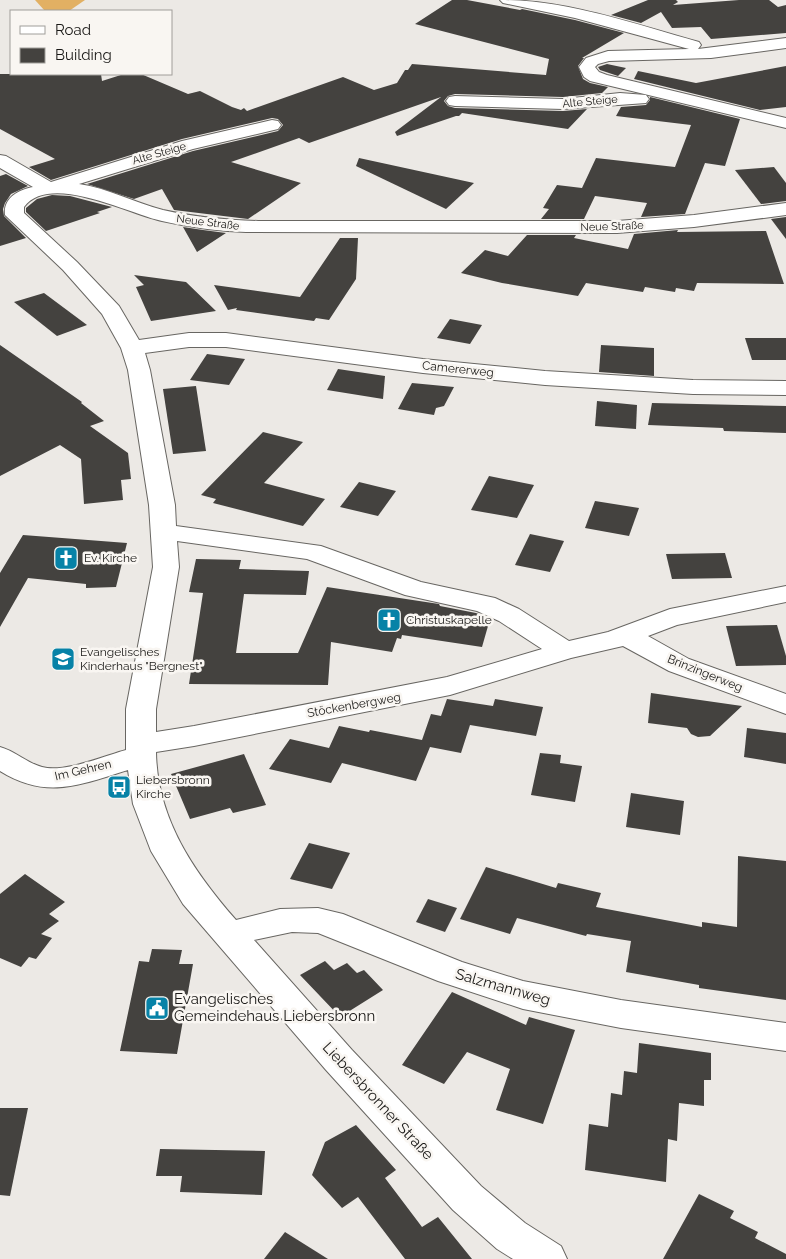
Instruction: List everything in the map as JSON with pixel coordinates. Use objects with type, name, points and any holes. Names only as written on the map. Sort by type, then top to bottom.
[{"type":"street","points":[[508,0],[577,14],[692,45],[710,53]]},
{"type":"street","points":[[786,43],[710,53],[608,56],[592,60],[587,68],[588,72],[593,76],[610,81],[786,123]]},
{"type":"street","name":"Alte Steige","points":[[455,101],[561,104],[625,98],[700,109],[725,108]]},
{"type":"street","name":"Alte Steige","points":[[48,188],[188,145],[272,125]]},
{"type":"street","points":[[0,160],[48,188]]},
{"type":"street","name":"Neue Straße","points":[[165,532],[144,394],[132,348],[111,311],[48,244],[15,215],[13,210],[21,198],[48,188],[71,187],[171,217],[218,225],[258,227],[617,227],[701,220],[785,209]]},
{"type":"street","points":[[0,227],[23,243],[48,244]]},
{"type":"street","name":"Camererweg","points":[[132,348],[189,340],[226,340],[423,366],[545,378],[693,386],[786,388]]},
{"type":"street","points":[[165,532],[312,552],[414,589],[492,607],[519,621],[565,651]]},
{"type":"street","name":"Liebersbronner Straße","points":[[165,532],[165,578],[144,693],[140,750],[148,804],[167,850],[195,895],[339,1060],[467,1198],[511,1236],[547,1259]]},
{"type":"street","name":"Stöckenbergweg","points":[[140,750],[414,694],[478,678],[565,651],[626,636],[670,618],[786,594]]},
{"type":"street","name":"Brinzingerweg","points":[[626,636],[679,665],[786,704]]},
{"type":"street","name":"Im Gehren","points":[[0,757],[20,769],[38,776],[52,778],[70,776],[140,750]]},
{"type":"street","name":"Salzmannweg","points":[[230,935],[280,921],[315,919],[331,923],[442,969],[522,994],[600,1010],[786,1037]]},
{"type":"shaded area","points":[[35,0],[85,0],[70,10],[44,10]]},
{"type":"building","points":[[452,0],[467,0],[575,20],[624,33],[582,58],[584,58],[578,66],[583,79],[590,83],[608,87],[602,93],[563,97],[455,94],[448,96],[444,101],[448,106],[455,108],[563,111],[587,109],[568,129],[462,113],[459,116],[397,136],[395,132],[441,97],[309,143],[299,138],[231,162],[301,183],[248,219],[174,210],[162,189],[134,199],[87,184],[193,151],[278,131],[283,125],[278,119],[272,118],[182,139],[51,180],[29,167],[55,159],[0,129],[0,74],[101,75],[102,81],[121,75],[143,75],[188,94],[200,91],[232,107],[241,110],[244,108],[247,111],[343,77],[374,90],[397,83],[405,70],[408,70],[412,64],[546,75],[549,59],[415,24]]},
{"type":"building","points":[[648,0],[676,0],[678,2],[673,5],[739,0],[769,0],[778,7],[786,5],[786,33],[711,39],[701,27],[672,28],[661,12],[641,23],[611,15]]},
{"type":"building","points":[[607,64],[626,68],[618,76],[600,70],[598,67]]},
{"type":"building","points":[[786,66],[786,107],[760,110],[634,79],[638,71],[696,83]]},
{"type":"building","points":[[650,97],[740,119],[725,166],[705,163],[685,214],[641,217],[647,203],[595,196],[584,219],[541,219],[549,209],[543,208],[557,185],[582,188],[596,158],[675,167],[691,125],[616,116],[621,107],[646,105]]},
{"type":"building","points":[[359,158],[474,183],[446,209],[356,166]]},
{"type":"building","points":[[774,167],[786,183],[786,201],[761,204],[735,170]]},
{"type":"building","points":[[6,174],[28,186],[11,194],[3,209],[4,216],[26,238],[0,246],[0,176]]},
{"type":"building","points":[[52,195],[70,196],[112,207],[97,212],[100,213],[46,231],[26,212],[26,208],[37,199]]},
{"type":"building","points":[[786,217],[786,239],[771,219]]},
{"type":"building","points":[[183,227],[203,230],[226,233],[197,252]]},
{"type":"building","points":[[678,230],[677,232],[766,231],[784,284],[697,283],[694,291],[676,288],[675,292],[645,287],[643,292],[586,283],[578,296],[502,283],[461,273],[485,250],[508,256],[527,235],[576,235],[574,238],[628,249],[634,234]]},
{"type":"building","points":[[340,238],[358,238],[356,279],[329,320],[316,318],[314,321],[236,310],[237,308],[228,310],[214,285],[300,297]]},
{"type":"building","points":[[134,275],[186,282],[216,311],[151,321],[136,287],[144,285]]},
{"type":"building","points":[[44,293],[87,325],[57,336],[14,302]]},
{"type":"building","points":[[450,319],[482,325],[470,344],[437,338]]},
{"type":"building","points":[[745,338],[786,338],[786,360],[752,360]]},
{"type":"building","points":[[0,345],[82,402],[104,421],[90,426],[128,453],[131,479],[121,480],[123,500],[84,504],[81,459],[60,445],[0,476]]},
{"type":"building","points":[[601,345],[654,348],[654,376],[599,372]]},
{"type":"building","points":[[207,354],[245,359],[229,385],[190,380]]},
{"type":"building","points":[[338,369],[385,376],[383,399],[327,390]]},
{"type":"building","points":[[412,383],[454,387],[444,406],[436,408],[434,415],[398,409]]},
{"type":"building","points":[[196,386],[206,451],[173,454],[163,389]]},
{"type":"building","points":[[597,401],[637,405],[636,429],[595,426]]},
{"type":"building","points":[[652,403],[786,406],[786,433],[724,431],[723,428],[648,425]]},
{"type":"building","points":[[263,432],[303,442],[264,483],[325,499],[303,526],[213,503],[216,499],[201,495]]},
{"type":"building","points":[[489,476],[534,485],[517,518],[471,510]]},
{"type":"building","points":[[359,482],[396,491],[378,516],[340,507]]},
{"type":"building","points":[[595,501],[639,508],[629,536],[585,528]]},
{"type":"building","points":[[530,534],[564,541],[550,572],[515,565]]},
{"type":"building","name":"Ev. Kirche","points":[[23,535],[127,543],[116,587],[86,588],[86,584],[28,578],[0,627],[0,573]]},
{"type":"building","points":[[725,553],[732,578],[672,579],[666,554]]},
{"type":"building","points":[[196,559],[241,560],[239,569],[309,571],[306,595],[244,594],[236,653],[298,653],[327,587],[439,604],[440,606],[476,613],[490,619],[482,647],[402,635],[401,639],[397,638],[392,652],[331,642],[328,685],[189,684],[203,593],[189,592]]},
{"type":"building","points":[[777,625],[786,656],[786,665],[736,666],[726,626]]},
{"type":"building","points":[[651,693],[742,706],[710,736],[698,737],[691,734],[687,728],[648,723]]},
{"type":"building","points":[[447,699],[493,706],[495,699],[543,707],[536,736],[470,725],[461,753],[430,747],[416,781],[342,763],[331,783],[269,769],[290,739],[329,748],[339,726],[422,740],[431,714],[441,716]]},
{"type":"building","points":[[747,728],[786,733],[786,764],[744,757]]},
{"type":"building","points":[[540,753],[561,755],[560,763],[582,766],[575,802],[531,795]]},
{"type":"building","points":[[244,754],[266,805],[233,813],[230,808],[190,819],[171,774]]},
{"type":"building","points":[[631,793],[684,801],[680,835],[626,827]]},
{"type":"building","points":[[309,843],[350,853],[332,889],[290,879]]},
{"type":"building","points":[[738,856],[786,861],[786,1000],[699,988],[699,985],[626,972],[631,941],[587,934],[586,936],[517,918],[510,934],[460,919],[486,867],[556,888],[558,883],[601,893],[596,907],[702,927],[702,922],[737,927]]},
{"type":"building","points":[[25,874],[65,902],[49,914],[59,921],[41,934],[52,938],[36,959],[29,957],[21,967],[0,958],[0,894]]},
{"type":"building","points":[[428,899],[457,908],[445,932],[416,922]]},
{"type":"building","name":"Evangelisches Gemeindehaus Liebersbronn","points":[[152,949],[182,950],[179,964],[193,964],[177,1054],[120,1051],[139,961],[149,962]]},
{"type":"building","points":[[325,961],[334,970],[347,963],[357,973],[364,970],[383,990],[340,1017],[300,975]]},
{"type":"building","points":[[452,992],[526,1025],[529,1017],[575,1030],[543,1124],[496,1110],[510,1069],[467,1052],[444,1084],[402,1065]]},
{"type":"building","points":[[639,1043],[711,1053],[711,1080],[704,1080],[704,1106],[679,1103],[677,1141],[668,1139],[666,1182],[585,1170],[589,1124],[608,1127],[611,1093],[622,1095],[624,1071],[637,1073]]},
{"type":"building","points":[[0,1108],[28,1108],[10,1196],[0,1195]]},
{"type":"building","points":[[356,1125],[396,1170],[385,1178],[422,1227],[438,1217],[472,1259],[405,1259],[358,1197],[342,1208],[312,1175],[325,1142]]},
{"type":"building","points":[[160,1149],[265,1151],[262,1195],[180,1192],[182,1176],[156,1176]]},
{"type":"building","points":[[699,1194],[734,1211],[730,1218],[758,1232],[755,1238],[786,1254],[786,1259],[663,1259]]},
{"type":"building","points":[[285,1232],[328,1259],[264,1259]]},
{"type":"place","name":"Ev. Kirche","points":[[66,558]]},
{"type":"place","name":"Christuskapelle","points":[[389,620]]},
{"type":"place","name":"Evangelisches Kinderhaus \"Bergnest\"","points":[[63,659]]},
{"type":"place","name":"Liebersbronn Kirche","points":[[119,787]]},
{"type":"place","name":"Evangelisches Gemeindehaus Liebersbronn","points":[[157,1008]]}]
